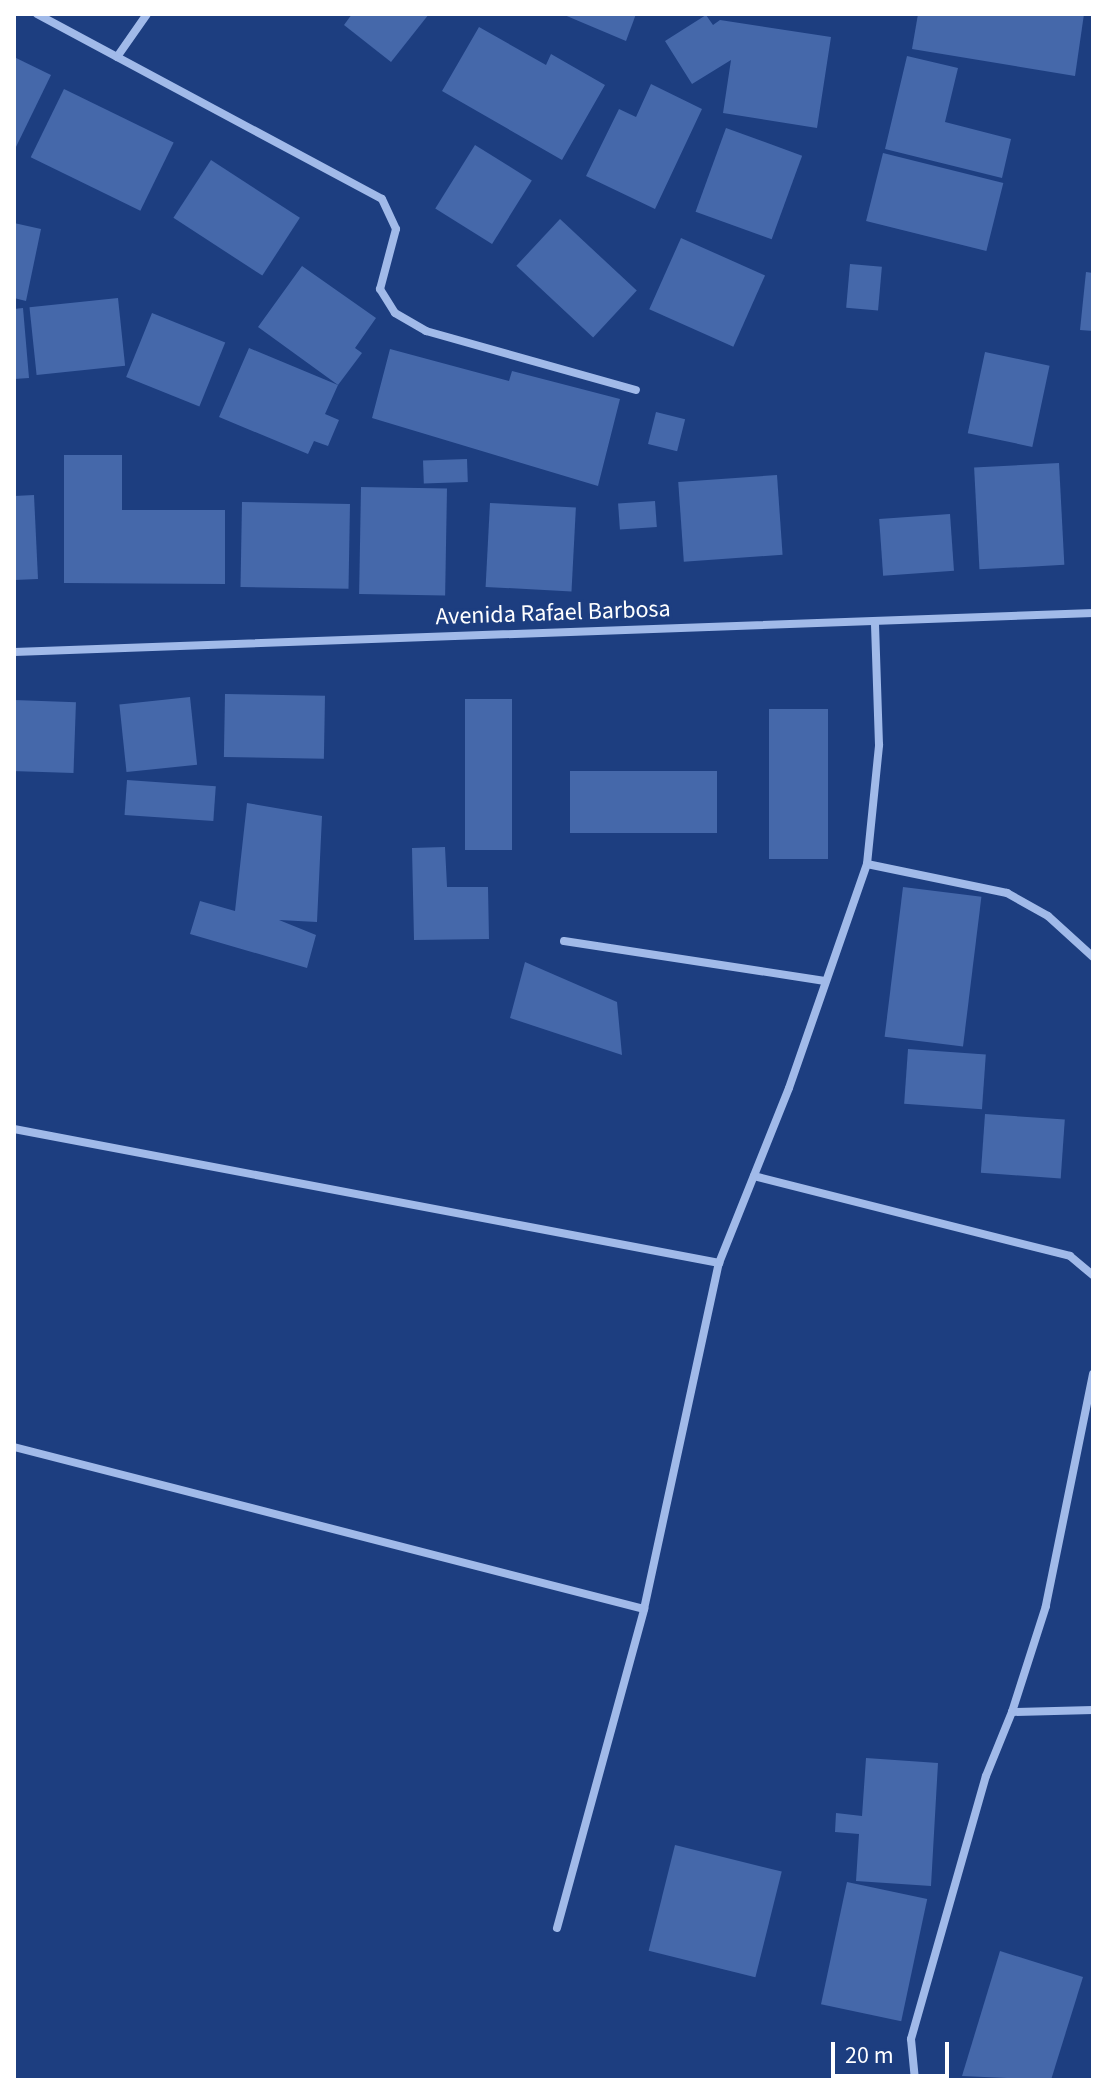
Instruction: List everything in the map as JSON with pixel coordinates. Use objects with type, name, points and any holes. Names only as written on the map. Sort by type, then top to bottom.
[{"type":"street","points":[[37,14],[382,199],[396,229],[380,289],[395,313],[426,331],[636,390]]},
{"type":"street","points":[[117,57],[147,14]]},
{"type":"street","name":"Avenida Rafael Barbosa","points":[[14,652],[1093,613]]},
{"type":"street","points":[[557,1928],[644,1609],[719,1263],[754,1176],[867,864],[879,745],[875,622]]},
{"type":"street","points":[[867,864],[1007,893],[1048,916],[1093,957]]},
{"type":"street","points":[[564,941],[825,981]]},
{"type":"street","points":[[14,1129],[719,1263]]},
{"type":"street","points":[[754,1176],[1070,1256],[1093,1275]]},
{"type":"street","points":[[915,2080],[911,2039],[986,1776],[1012,1712],[1046,1606],[1093,1374]]},
{"type":"street","points":[[14,1447],[644,1609]]},
{"type":"street","points":[[1012,1712],[1093,1710]]},
{"type":"building","points":[[352,14],[429,14],[391,62],[344,25]]},
{"type":"building","points":[[562,14],[636,14],[626,41]]},
{"type":"building","points":[[918,14],[1084,14],[1075,76],[912,49]]},
{"type":"building","points":[[706,15],[713,25],[720,20],[831,37],[817,128],[723,113],[731,60],[692,84],[665,41]]},
{"type":"building","points":[[479,27],[546,65],[551,54],[605,85],[562,160],[442,91]]},
{"type":"building","points":[[907,56],[958,68],[945,122],[1011,139],[1002,178],[885,149]]},
{"type":"building","points":[[14,57],[51,75],[14,151]]},
{"type":"building","points":[[651,84],[702,109],[655,209],[586,176],[619,109],[636,117]]},
{"type":"building","points":[[64,89],[174,142],[140,211],[31,157]]},
{"type":"building","points":[[726,128],[802,156],[772,239],[696,212]]},
{"type":"building","points":[[475,145],[532,181],[492,244],[435,209]]},
{"type":"building","points":[[883,153],[1003,183],[986,251],[866,221]]},
{"type":"building","points":[[211,160],[300,218],[262,276],[173,218]]},
{"type":"building","points":[[560,219],[637,291],[593,337],[516,266]]},
{"type":"building","points":[[14,223],[41,229],[26,301],[14,298]]},
{"type":"building","points":[[681,238],[765,275],[733,347],[649,309]]},
{"type":"building","points":[[850,264],[882,267],[878,311],[846,308]]},
{"type":"building","points":[[302,266],[376,318],[355,348],[362,353],[338,385],[258,327]]},
{"type":"building","points":[[1086,272],[1093,273],[1093,331],[1080,330]]},
{"type":"building","points":[[118,298],[125,366],[37,375],[29,307]]},
{"type":"building","points":[[23,308],[29,378],[14,379],[14,309]]},
{"type":"building","points":[[152,313],[225,343],[199,407],[126,377]]},
{"type":"building","points":[[249,348],[338,385],[325,414],[339,420],[328,446],[314,441],[308,454],[219,417]]},
{"type":"building","points":[[390,349],[509,381],[512,371],[620,399],[598,486],[372,418]]},
{"type":"building","points":[[985,352],[1050,366],[1032,447],[968,433]]},
{"type":"building","points":[[656,412],[685,419],[677,451],[648,444]]},
{"type":"building","points":[[64,455],[122,455],[122,510],[225,510],[225,584],[64,583]]},
{"type":"building","points":[[467,459],[468,482],[424,484],[423,461]]},
{"type":"building","points":[[1059,463],[1064,565],[979,569],[974,467]]},
{"type":"building","points":[[777,475],[783,555],[684,562],[678,482]]},
{"type":"building","points":[[361,487],[447,489],[445,595],[359,594]]},
{"type":"building","points":[[34,495],[38,579],[14,580],[14,496]]},
{"type":"building","points":[[655,501],[657,527],[620,530],[618,504]]},
{"type":"building","points":[[242,502],[350,504],[349,589],[241,587]]},
{"type":"building","points":[[490,503],[576,508],[571,591],[486,587]]},
{"type":"building","points":[[950,514],[954,571],[883,576],[879,519]]},
{"type":"building","points":[[225,694],[325,696],[324,759],[224,757]]},
{"type":"building","points":[[190,697],[197,765],[126,772],[119,704]]},
{"type":"building","points":[[465,699],[512,699],[512,850],[465,850]]},
{"type":"building","points":[[14,700],[76,702],[73,773],[14,771]]},
{"type":"building","points":[[769,709],[828,709],[828,859],[769,859]]},
{"type":"building","points":[[570,771],[717,771],[717,833],[570,833]]},
{"type":"building","points":[[127,780],[216,786],[213,821],[125,815]]},
{"type":"building","points":[[247,803],[322,816],[317,922],[279,920],[316,935],[307,968],[190,934],[200,901],[235,911]]},
{"type":"building","points":[[445,847],[447,887],[488,887],[489,939],[414,940],[412,848]]},
{"type":"building","points":[[903,887],[981,897],[963,1047],[885,1037]]},
{"type":"building","points":[[525,962],[617,1002],[622,1055],[510,1018]]},
{"type":"building","points":[[908,1049],[986,1054],[982,1109],[904,1104]]},
{"type":"building","points":[[985,1114],[1065,1120],[1061,1178],[981,1173]]},
{"type":"building","points":[[866,1758],[938,1763],[931,1886],[856,1881],[859,1834],[835,1832],[836,1813],[862,1816]]},
{"type":"building","points":[[675,1845],[782,1872],[755,1977],[649,1951]]},
{"type":"building","points":[[847,1882],[927,1899],[901,2021],[821,2004]]},
{"type":"building","points":[[1000,1951],[1083,1977],[1051,2080],[962,2076]]}]
